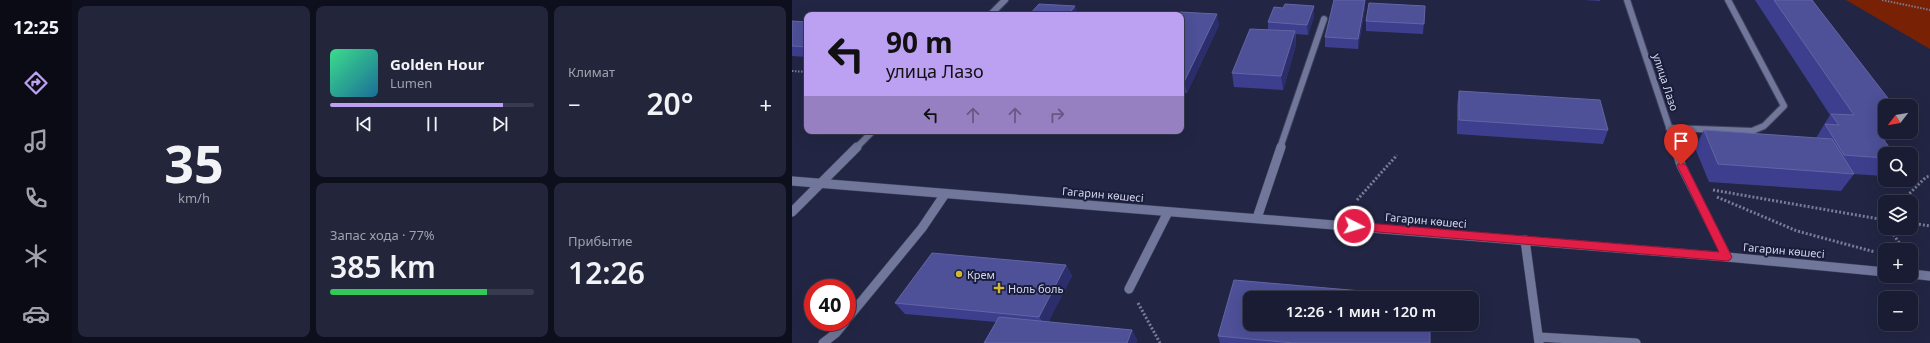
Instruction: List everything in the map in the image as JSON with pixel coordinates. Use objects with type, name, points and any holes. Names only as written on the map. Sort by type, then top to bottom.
[{"type":"street","points":[[993,12],[1005,0]]},
{"type":"street","name":"улица Лазо","points":[[1627,0],[1681,165],[1727,257]]},
{"type":"street","points":[[1669,128],[1752,131],[1764,126],[1784,106],[1728,0]]},
{"type":"street","points":[[1257,218],[1324,18]]},
{"type":"street","points":[[792,212],[870,134]]},
{"type":"street","name":"Гагарин көшесі","points":[[792,181],[1525,240],[1878,271]]},
{"type":"street","points":[[856,308],[922,228],[945,194]]},
{"type":"street","points":[[1129,289],[1168,212]]},
{"type":"street","points":[[1525,240],[1539,340],[1636,343]]},
{"type":"street","points":[[1918,275],[1930,276]]},
{"type":"street","points":[[823,343],[837,331]]},
{"type":"path","points":[[1882,0],[1930,10]]},
{"type":"path","points":[[792,71],[804,72]]},
{"type":"path","points":[[1357,200],[1397,155]]},
{"type":"path","points":[[1908,195],[1926,177],[1930,176]]},
{"type":"path","points":[[1692,186],[1878,219]]},
{"type":"path","points":[[1692,186],[1797,231],[1878,253]]},
{"type":"path","points":[[1918,225],[1930,226]]},
{"type":"path","points":[[1129,289],[1160,343]]},
{"type":"shaded area","points":[[1846,0],[1930,0],[1930,49]]},
{"type":"building","points":[[1334,0],[1365,0],[1358,39],[1325,37]]},
{"type":"building","points":[[1774,0],[1812,0],[1889,99],[1878,99],[1878,139],[1883,139],[1889,147],[1878,147],[1878,157],[1844,155],[1825,124],[1839,125],[1831,114],[1854,115]]},
{"type":"building","points":[[1369,3],[1425,6],[1424,24],[1366,21]]},
{"type":"building","points":[[1039,4],[1075,6],[1070,12],[1032,12]]},
{"type":"building","points":[[1285,4],[1314,6],[1307,25],[1268,22],[1274,7],[1283,8]]},
{"type":"building","points":[[1184,12],[1217,14],[1184,82]]},
{"type":"building","points":[[792,21],[804,22],[804,47],[792,46]]},
{"type":"building","points":[[1250,29],[1295,31],[1281,76],[1232,73]]},
{"type":"building","points":[[1459,91],[1600,100],[1608,130],[1459,120]]},
{"type":"building","points":[[1704,130],[1832,139],[1854,174],[1718,164]]},
{"type":"building","points":[[932,253],[1066,265],[1039,317],[895,303]]},
{"type":"building","points":[[1234,280],[1361,291],[1243,291],[1243,331],[1430,331],[1430,343],[1293,343],[1218,336]]},
{"type":"building","points":[[999,317],[1132,330],[1127,343],[984,343]]},
{"type":"place","name":"Крем","points":[[959,274]]},
{"type":"place","name":"Ноль боль","points":[[999,288]]},
{"type":"route","points":[[1354,226],[1727,257],[1681,165]]}]
